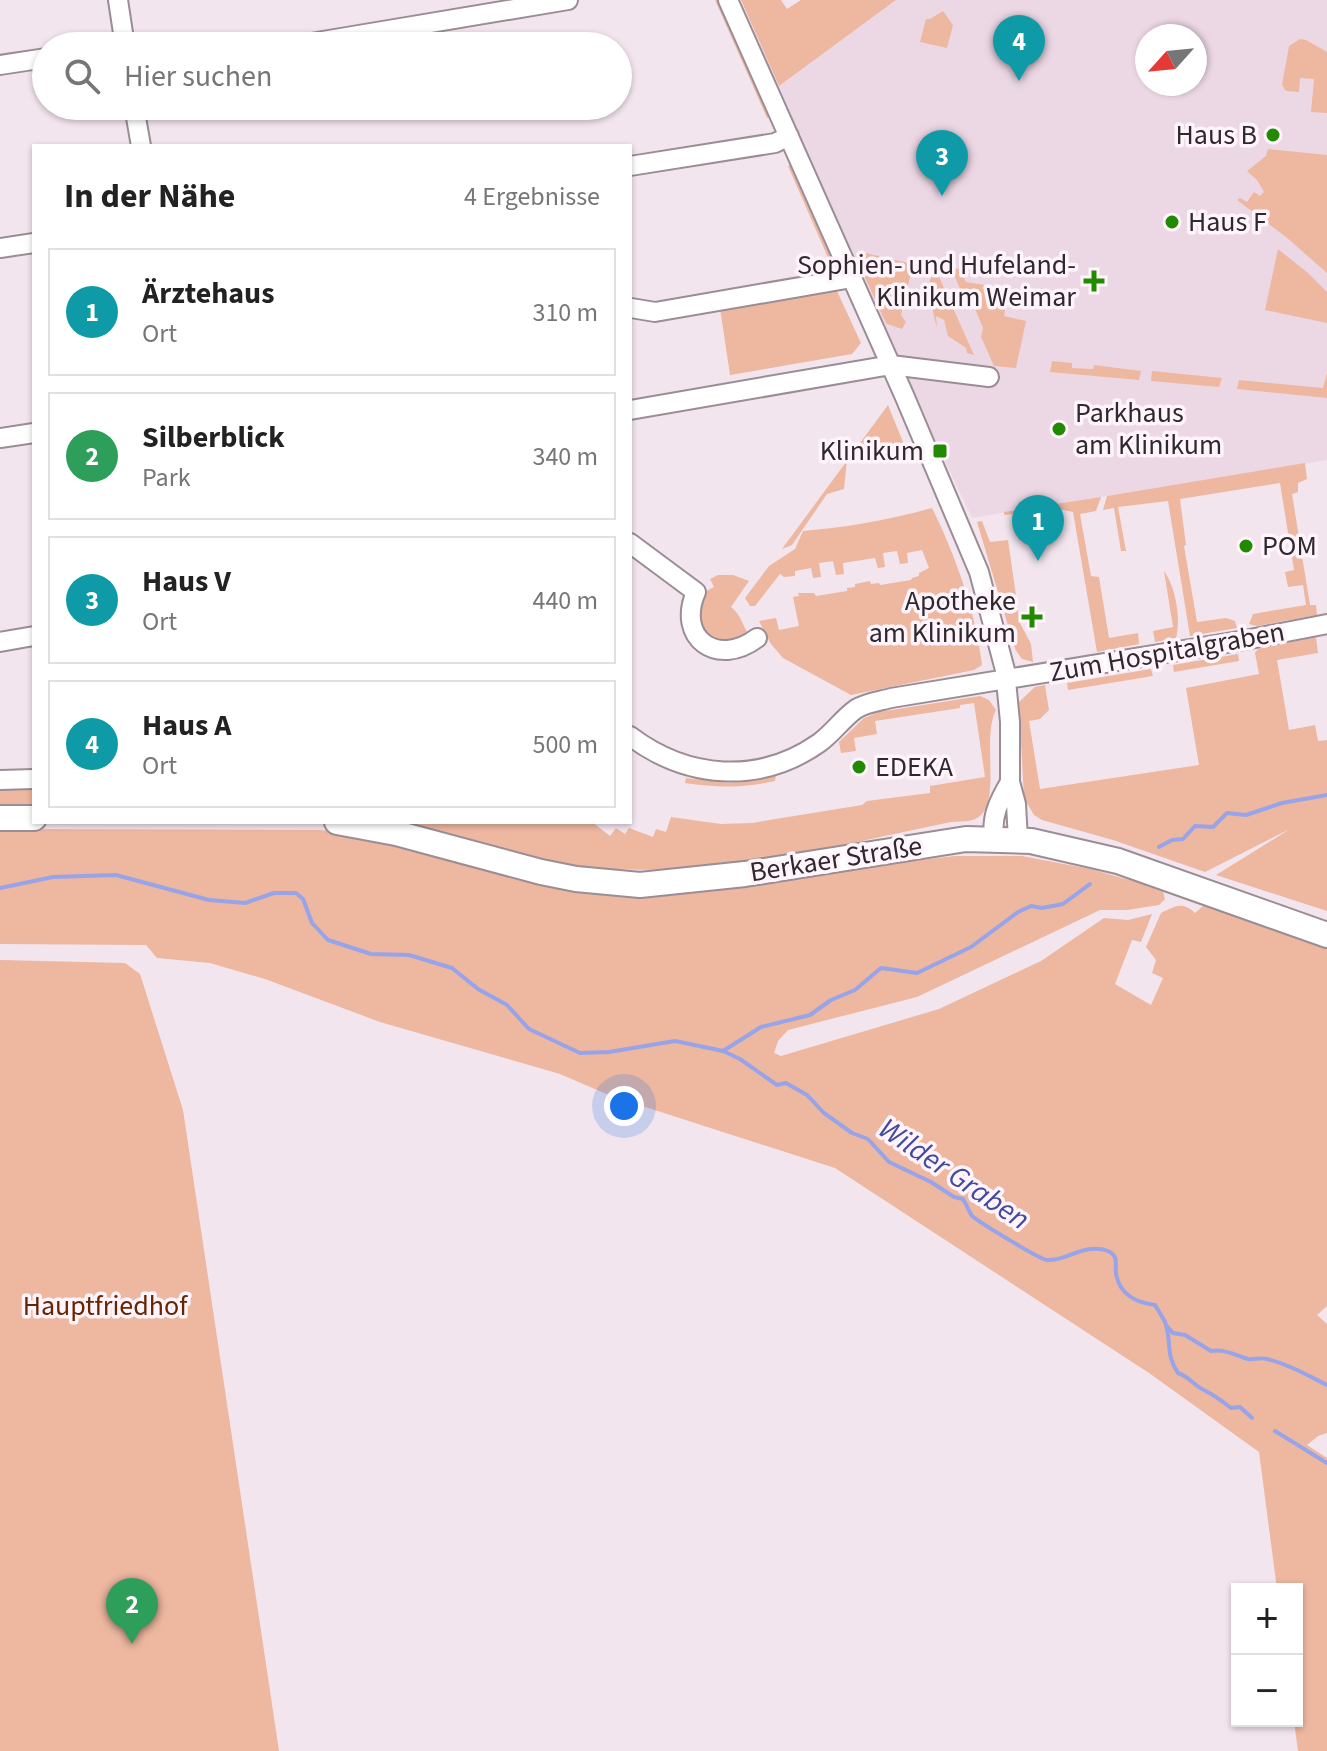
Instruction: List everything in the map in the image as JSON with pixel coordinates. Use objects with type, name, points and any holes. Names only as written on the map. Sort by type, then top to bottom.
[{"type":"main road","points":[[0,818],[32,818]]},
{"type":"main road","name":"Berkaer Straße","points":[[348,824],[396,833],[565,877],[640,885],[745,874],[893,849],[1006,839],[1051,844],[1128,865],[1327,935]]},
{"type":"street","points":[[118,0],[120,32]]},
{"type":"street","points":[[362,32],[473,8],[568,0]]},
{"type":"street","points":[[728,0],[968,540],[995,624],[1007,680],[1010,782],[1017,812],[1006,839]]},
{"type":"street","points":[[0,65],[32,60]]},
{"type":"street","points":[[136,120],[141,144]]},
{"type":"street","points":[[632,166],[775,143],[789,136]]},
{"type":"street","points":[[0,248],[32,243]]},
{"type":"street","points":[[632,308],[655,312],[852,278]]},
{"type":"street","points":[[632,410],[891,365],[989,377]]},
{"type":"street","points":[[0,438],[32,433]]},
{"type":"street","points":[[632,544],[696,592],[690,614],[693,630],[702,643],[716,650],[730,651],[746,646],[757,638]]},
{"type":"street","name":"Zum Hospitalgraben","points":[[632,737],[684,766],[707,771],[747,770],[781,763],[804,752],[827,737],[856,709],[891,698],[1327,624]]},
{"type":"street","points":[[0,642],[32,636]]},
{"type":"street","points":[[0,780],[32,779]]},
{"type":"shaded area","name":"Sophien- und Hufeland- Klinikum Weimar","points":[[896,0],[1327,0],[1327,460],[972,518],[886,337],[779,86]]},
{"type":"green space","points":[[715,0],[719,0],[771,116],[767,118]]},
{"type":"green space","points":[[741,0],[781,0],[787,9],[801,0],[896,0],[779,86]]},
{"type":"green space","points":[[943,11],[953,25],[947,48],[920,42],[926,19]]},
{"type":"green space","points":[[1300,39],[1327,52],[1327,113],[1311,112],[1314,79],[1300,78],[1299,92],[1286,91],[1282,85],[1289,46]]},
{"type":"green space","points":[[1268,149],[1327,155],[1327,273],[1237,200],[1240,198],[1247,202],[1254,192],[1260,196],[1264,192],[1247,171],[1266,156]]},
{"type":"green space","points":[[792,164],[835,263],[833,269],[788,166]]},
{"type":"green space","points":[[1278,249],[1327,292],[1327,323],[1265,310]]},
{"type":"green space","points":[[861,252],[913,264],[901,315],[906,322],[902,329],[887,324],[884,319],[857,260]]},
{"type":"green space","points":[[951,268],[960,269],[966,282],[1009,289],[1004,316],[1026,321],[1016,368],[994,366],[981,337],[983,328],[969,294],[961,291]]},
{"type":"green space","points":[[936,270],[974,355],[967,353],[966,348],[948,336],[944,320],[936,316],[937,328],[931,304],[927,308],[930,280]]},
{"type":"green space","points":[[836,289],[861,343],[852,354],[730,375],[720,308]]},
{"type":"green space","points":[[1052,361],[1072,363],[1072,368],[1093,369],[1094,365],[1141,371],[1139,380],[1050,372]]},
{"type":"green space","points":[[1152,371],[1222,378],[1219,387],[1151,381]]},
{"type":"green space","points":[[1327,373],[1327,398],[1237,389],[1239,380],[1323,388]]},
{"type":"green space","points":[[888,405],[905,447],[848,460]]},
{"type":"green space","points":[[847,461],[844,489],[827,494],[792,545],[782,549]]},
{"type":"green space","points":[[1305,463],[1307,479],[1298,483],[1298,492],[1292,494],[1310,605],[1316,605],[1317,615],[1257,626],[1249,624],[1253,614],[1306,605],[1303,585],[1288,587],[1285,572],[1294,570],[1280,483],[1180,499],[1184,546],[1197,622],[1226,618],[1235,621],[1237,628],[1190,636],[1168,501],[1118,507],[1126,551],[1121,551],[1114,508],[1103,510],[1107,496]]},
{"type":"green space","points":[[1101,497],[1096,511],[1080,514],[1091,576],[1099,577],[1109,638],[1138,633],[1139,644],[1097,652],[1073,512],[1059,509],[1004,515],[1004,512]]},
{"type":"green space","points":[[932,508],[963,584],[982,665],[974,670],[851,695],[783,658],[771,644],[759,621],[776,618],[779,630],[799,626],[793,597],[799,596],[798,593],[814,593],[816,596],[847,591],[855,584],[870,581],[871,584],[880,585],[911,580],[929,568],[922,550],[907,553],[908,563],[900,564],[897,551],[883,553],[885,567],[878,568],[875,558],[843,563],[844,574],[836,575],[833,561],[819,563],[821,577],[813,578],[811,568],[795,571],[795,576],[784,577],[780,574],[755,606],[750,606],[745,598],[769,566],[795,549],[803,531],[868,522]]},
{"type":"green space","points":[[982,521],[990,542],[1008,540],[1020,623],[1031,644],[1033,662],[1022,659],[1015,649],[977,522]]},
{"type":"green space","points":[[1164,571],[1178,612],[1176,638],[1155,642],[1153,631],[1173,627]]},
{"type":"green space","points":[[718,575],[733,575],[749,581],[731,607],[751,637],[734,646],[700,635],[699,595],[714,587],[710,579]]},
{"type":"green space","points":[[1316,637],[1318,653],[1277,660],[1289,730],[1315,725],[1318,741],[1327,740],[1327,911],[1216,875],[1290,829],[1205,872],[1034,815],[1024,798],[1019,702],[1035,687],[1045,685],[1049,710],[1040,719],[1029,721],[1040,789],[1199,765],[1186,688],[1259,674],[1255,653],[1258,649]]},
{"type":"green space","points":[[1238,654],[1239,661],[1174,672],[1173,665]]},
{"type":"green space","points":[[1151,669],[1153,676],[1068,690],[1067,683]]},
{"type":"green space","points":[[980,696],[989,700],[996,710],[990,735],[989,795],[987,806],[978,818],[741,863],[657,870],[557,863],[395,824],[595,824],[610,836],[616,828],[625,834],[629,828],[653,837],[656,829],[666,832],[671,817],[721,824],[752,823],[862,805],[867,801],[930,793],[930,786],[985,777],[974,703],[960,705],[960,708],[875,721],[877,734],[854,738],[856,751],[841,753],[839,742],[864,718],[879,712]]},
{"type":"green space","points":[[776,775],[775,781],[741,786],[685,783],[686,778],[730,783]]},
{"type":"green space","points":[[32,784],[32,809],[0,809],[0,785]]},
{"type":"green space","points":[[0,829],[320,830],[370,837],[428,851],[510,877],[593,893],[633,894],[955,856],[1022,856],[1090,869],[1163,892],[1165,899],[1159,905],[1100,910],[917,997],[788,1030],[778,1041],[774,1053],[781,1056],[939,1009],[1041,961],[1104,918],[1128,920],[1152,914],[1141,942],[1132,940],[1115,984],[1151,1005],[1163,978],[1152,973],[1156,960],[1146,947],[1161,913],[1175,907],[1187,907],[1195,913],[1203,906],[1209,907],[1327,946],[1327,1306],[1317,1315],[1327,1324],[1327,1433],[1307,1445],[1327,1458],[1327,1751],[1298,1751],[1295,1727],[1303,1727],[1303,1583],[1276,1583],[1259,1452],[1149,1373],[835,1168],[611,1096],[560,1074],[380,1022],[265,979],[210,963],[157,958],[146,945],[0,944]]},
{"type":"green space","name":"Hauptfriedhof","points":[[0,960],[125,963],[140,974],[183,1110],[279,1751],[0,1751]]},
{"type":"waterway","points":[[1159,847],[1172,840],[1183,839],[1195,826],[1213,827],[1227,813],[1246,815],[1282,803],[1327,795]]},
{"type":"waterway","name":"Wilder Graben","points":[[0,888],[53,877],[116,875],[209,900],[245,903],[274,893],[296,893],[303,899],[312,923],[328,940],[371,954],[409,955],[452,968],[478,989],[507,1005],[529,1029],[580,1053],[609,1052],[675,1041],[723,1051],[777,1085],[786,1083],[807,1095],[824,1113],[852,1133],[868,1139],[889,1162],[963,1199],[972,1216],[1033,1254],[1054,1260],[1091,1249],[1112,1253],[1123,1290],[1137,1300],[1155,1305],[1164,1320],[1171,1360],[1178,1373],[1231,1408],[1240,1407],[1252,1418]]},
{"type":"waterway","points":[[723,1051],[761,1027],[810,1015],[831,1000],[855,990],[881,968],[917,973],[971,947],[1018,912],[1031,906],[1042,908],[1063,904],[1090,884]]},
{"type":"waterway","points":[[1166,1325],[1173,1333],[1185,1335],[1211,1351],[1275,1361],[1327,1385]]},
{"type":"waterway","name":"Wilder Graben","points":[[1275,1431],[1327,1463]]},
{"type":"place","name":"Haus A","points":[[1019,81]]},
{"type":"place","name":"Haus B","points":[[1273,135]]},
{"type":"place","name":"Haus V","points":[[942,196]]},
{"type":"place","name":"Haus F","points":[[1172,222]]},
{"type":"place","name":"Sophien- und Hufeland- Klinikum Weimar","points":[[1094,281]]},
{"type":"place","name":"Parkhaus am Klinikum","points":[[1059,429]]},
{"type":"place","name":"Klinikum","points":[[940,451]]},
{"type":"place","name":"POM","points":[[1246,546]]},
{"type":"place","name":"Ärztehaus","points":[[1038,561]]},
{"type":"place","name":"Apotheke am Klinikum","points":[[1032,617]]},
{"type":"place","name":"EDEKA","points":[[859,767]]},
{"type":"place","name":"Silberblick","points":[[132,1644]]}]
